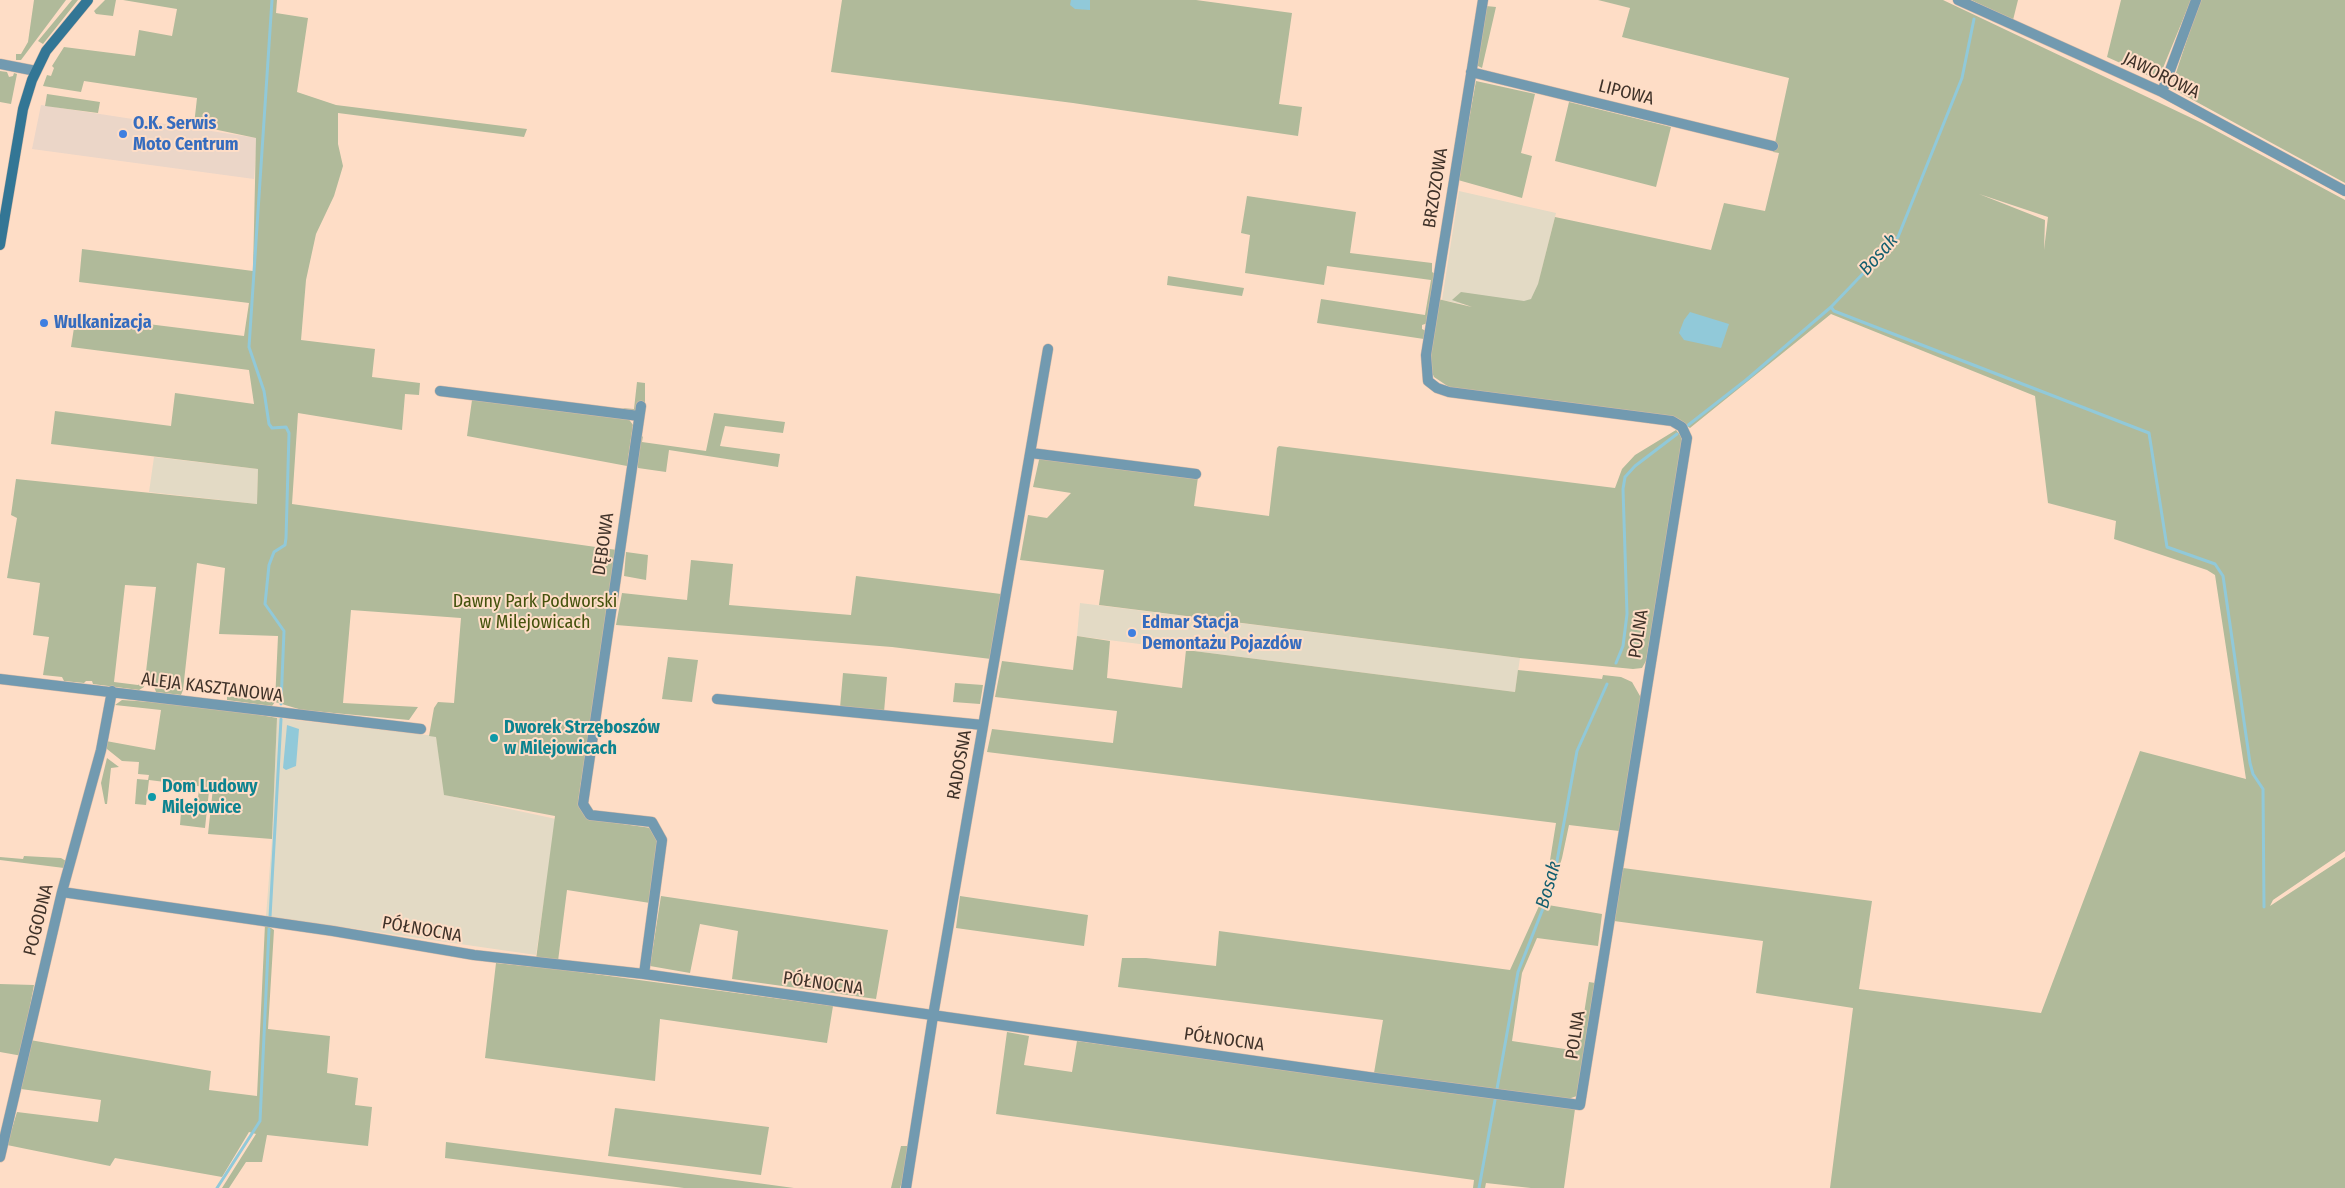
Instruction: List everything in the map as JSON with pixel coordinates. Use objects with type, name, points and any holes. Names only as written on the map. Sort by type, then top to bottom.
[{"type":"main road","points":[[0,245],[23,109],[36,71],[46,50],[88,0]]},
{"type":"street","name":"BRZOZOWA","points":[[1428,380],[1426,355],[1483,0]]},
{"type":"street","name":"JAWOROWA","points":[[1958,0],[2162,92],[2345,191]]},
{"type":"street","points":[[2162,92],[2196,0]]},
{"type":"street","points":[[0,64],[36,71]]},
{"type":"street","name":"LIPOWA","points":[[1471,72],[1773,146]]},
{"type":"street","name":"RADOSNA","points":[[906,1188],[932,1016],[984,726],[1048,349]]},
{"type":"street","name":"POLNA","points":[[1428,380],[1437,388],[1449,392],[1672,422],[1682,427],[1687,438],[1580,1105]]},
{"type":"street","name":"DĘBOWA","points":[[440,391],[640,411],[583,804],[590,814],[652,822],[662,840],[644,974]]},
{"type":"street","points":[[1031,453],[1196,474]]},
{"type":"street","name":"ALEJA KASZTANOWA","points":[[0,679],[421,729]]},
{"type":"street","name":"POGODNA","points":[[0,1156],[62,892],[101,750],[112,691]]},
{"type":"street","points":[[717,699],[984,726]]},
{"type":"street","name":"PÓŁNOCNA","points":[[62,892],[333,931],[474,955],[644,974],[932,1016],[1580,1105]]},
{"type":"shaded area","points":[[41,105],[257,138],[254,179],[32,149]]},
{"type":"shaded area","points":[[1459,191],[1556,213],[1530,317],[1442,300]]},
{"type":"shaded area","points":[[154,457],[258,469],[257,504],[149,492]]},
{"type":"shaded area","name":"Edmar Stacja Demontażu Pojazdów","points":[[1080,603],[1520,658],[1515,692],[1077,636]]},
{"type":"shaded area","points":[[277,718],[436,736],[445,795],[556,819],[536,955],[266,916],[272,839]]},
{"type":"green space","points":[[34,0],[66,0],[21,60],[16,60],[16,54],[21,54],[28,42]]},
{"type":"green space","points":[[72,0],[78,0],[43,44],[38,41]]},
{"type":"green space","points":[[105,0],[116,0],[113,16],[96,14],[94,11]]},
{"type":"green space","name":"Dawny Park Podworski w Milejowicach","points":[[123,0],[277,0],[276,13],[308,18],[297,92],[336,105],[527,129],[524,137],[338,113],[338,144],[343,166],[334,196],[316,234],[306,280],[301,340],[375,349],[372,377],[420,383],[419,395],[405,394],[402,430],[298,413],[292,504],[617,550],[578,802],[588,819],[651,828],[658,844],[650,903],[567,890],[557,969],[833,1006],[827,1043],[660,1019],[655,1081],[485,1058],[496,963],[535,967],[555,816],[444,795],[436,737],[429,736],[434,708],[438,702],[454,703],[461,618],[351,610],[343,703],[418,707],[409,720],[302,710],[275,702],[278,636],[219,634],[225,568],[197,563],[181,695],[156,692],[152,681],[145,680],[144,687],[139,690],[93,684],[92,681],[84,683],[64,681],[62,677],[43,675],[49,637],[33,635],[40,583],[7,578],[17,518],[11,515],[16,479],[257,504],[258,469],[51,444],[55,411],[171,426],[175,393],[254,404],[249,370],[71,347],[76,315],[244,336],[249,303],[79,282],[82,249],[253,271],[256,138],[194,125],[197,98],[84,81],[81,92],[43,86],[47,75],[51,76],[54,68],[52,66],[64,47],[135,56],[139,30],[172,36],[177,9]],"holes":[[[125,585],[156,587],[145,680],[138,685],[114,682]]]},
{"type":"green space","points":[[842,0],[1196,0],[1292,13],[1279,104],[1302,107],[1298,136],[1073,103],[831,72]]},
{"type":"green space","points":[[1598,0],[1943,0],[2202,123],[2345,200],[2345,851],[2273,900],[2270,906],[2345,857],[2345,1188],[1830,1188],[1853,1008],[1756,993],[1763,941],[1614,921],[1623,868],[1872,901],[1859,989],[2041,1013],[2140,751],[2246,779],[2215,575],[2207,570],[2114,539],[2116,521],[2048,503],[2035,396],[1831,314],[1690,428],[1681,422],[1452,389],[1434,377],[1431,370],[1430,353],[1438,299],[1472,307],[1452,300],[1461,292],[1524,301],[1531,299],[1538,284],[1555,217],[1711,250],[1724,203],[1765,211],[1779,153],[1773,152],[1789,78],[1622,37],[1630,8]],"holes":[[[1979,194],[2048,217],[2044,250],[2045,220]]]},
{"type":"green space","points":[[1971,0],[2018,0],[2013,20]]},
{"type":"green space","points":[[2121,0],[2191,0],[2158,80],[2107,57]]},
{"type":"green space","points":[[2200,0],[2345,0],[2345,183],[2171,88]]},
{"type":"green space","points":[[1486,6],[1496,7],[1482,68],[1476,65]]},
{"type":"green space","points":[[0,71],[7,72],[9,77],[13,76],[14,73],[17,74],[11,104],[0,102]]},
{"type":"green space","points":[[1476,81],[1535,94],[1521,153],[1532,156],[1522,198],[1458,180]]},
{"type":"green space","points":[[47,94],[100,102],[98,113],[45,106]]},
{"type":"green space","points":[[1569,102],[1671,127],[1656,187],[1555,161]]},
{"type":"green space","points":[[1247,196],[1356,212],[1350,253],[1432,263],[1432,272],[1435,274],[1428,323],[1422,325],[1422,329],[1426,331],[1424,339],[1317,323],[1321,299],[1425,315],[1431,280],[1327,266],[1324,285],[1245,273],[1250,235],[1241,233]]},
{"type":"green space","points":[[1168,276],[1244,288],[1242,296],[1167,285]]},
{"type":"green space","points":[[637,382],[645,383],[645,406],[632,412],[622,408],[634,409]]},
{"type":"green space","points":[[472,400],[622,415],[628,418],[633,425],[627,466],[467,436]]},
{"type":"green space","points":[[714,413],[785,422],[783,433],[725,426],[720,446],[780,454],[778,467],[669,450],[666,472],[638,468],[638,441],[643,436],[642,442],[706,451]]},
{"type":"green space","points":[[1676,430],[1681,436],[1682,452],[1646,661],[1642,668],[1633,669],[1520,658],[1099,605],[1104,570],[1020,560],[1028,515],[1047,518],[1071,493],[1033,487],[1041,451],[1199,470],[1194,506],[1269,516],[1277,448],[1279,446],[1615,488],[1622,469],[1635,455]]},
{"type":"green space","points":[[626,552],[648,555],[646,580],[624,576]]},
{"type":"green space","points":[[691,560],[733,564],[729,605],[851,615],[856,576],[1001,594],[991,659],[892,647],[616,625],[622,593],[687,600]]},
{"type":"green space","points":[[1077,636],[1110,641],[1107,678],[1182,688],[1186,650],[1515,692],[1518,670],[1602,679],[1603,675],[1621,677],[1632,682],[1640,696],[1640,707],[1619,831],[1569,825],[1562,858],[1548,905],[1602,914],[1598,946],[1537,938],[1522,973],[1512,1041],[1578,1051],[1589,982],[1595,983],[1577,1096],[1568,1099],[1374,1073],[1383,1020],[1118,987],[1122,958],[1146,958],[1216,966],[1219,931],[1510,970],[1539,906],[1547,879],[1556,823],[987,752],[992,729],[1113,743],[1117,711],[995,697],[1002,661],[1073,670]]},
{"type":"green space","points":[[668,657],[698,660],[692,702],[662,699]]},
{"type":"green space","points":[[843,673],[887,677],[884,712],[840,708]]},
{"type":"green space","points":[[955,683],[983,685],[980,704],[953,702]]},
{"type":"green space","points":[[227,696],[275,702],[272,706],[227,700]]},
{"type":"green space","points":[[122,700],[211,706],[277,718],[272,839],[208,834],[213,788],[149,780],[146,805],[135,804],[137,779],[148,780],[149,775],[138,774],[139,762],[122,761],[107,749],[106,741],[155,750],[161,710],[115,705]]},
{"type":"green space","points":[[107,758],[119,767],[111,768],[107,804],[105,804],[101,783]]},
{"type":"green space","points":[[199,790],[209,791],[205,828],[180,825],[181,812],[196,813]]},
{"type":"green space","points":[[24,856],[61,858],[66,861],[64,868],[0,860],[0,857],[23,859]]},
{"type":"green space","points":[[661,896],[888,930],[876,999],[732,979],[738,931],[700,924],[690,973],[650,966]]},
{"type":"green space","points":[[960,896],[1088,915],[1084,946],[956,928]]},
{"type":"green space","points":[[265,924],[274,930],[268,1029],[330,1036],[327,1073],[358,1078],[355,1105],[372,1107],[368,1146],[267,1135],[262,1162],[246,1162],[229,1188],[222,1188],[256,1134],[249,1132],[222,1177],[115,1158],[110,1166],[7,1145],[17,1112],[98,1122],[101,1100],[21,1089],[28,1057],[0,1052],[0,984],[34,985],[24,1039],[211,1071],[209,1090],[257,1096]]},
{"type":"green space","points":[[1007,1032],[1029,1036],[1024,1065],[1072,1072],[1077,1041],[1575,1109],[1564,1188],[1531,1188],[1486,1183],[1485,1188],[1473,1188],[1474,1180],[996,1114]]},
{"type":"green space","points":[[615,1108],[769,1127],[761,1175],[608,1156]]},
{"type":"green space","points":[[446,1142],[794,1188],[684,1188],[445,1158]]},
{"type":"green space","points":[[901,1146],[908,1146],[902,1182],[900,1188],[891,1188]]},
{"type":"water","points":[[1071,0],[1090,0],[1090,10],[1075,9],[1070,5]]},
{"type":"water","points":[[1690,312],[1729,324],[1721,348],[1684,340],[1679,333],[1684,320]]},
{"type":"water","points":[[287,725],[299,729],[296,766],[286,770],[283,768]]},
{"type":"waterway","points":[[272,0],[249,347],[264,391],[269,424],[272,428],[286,427],[289,433],[286,538],[285,545],[274,552],[269,565],[265,604],[284,631],[281,704]]},
{"type":"waterway","name":"Bosak","points":[[1687,426],[1746,380],[1831,307],[1898,237],[1962,78],[1974,19]]},
{"type":"waterway","points":[[1831,307],[1834,311],[2149,433],[2167,547],[2215,564],[2223,576],[2250,763],[2253,774],[2263,789],[2264,907]]},
{"type":"waterway","name":"Bosak","points":[[1616,663],[1623,646],[1627,614],[1623,489],[1625,477],[1635,466],[1677,434]]},
{"type":"waterway","name":"Bosak","points":[[1497,1089],[1518,972],[1553,883],[1577,751],[1607,684]]},
{"type":"waterway","points":[[270,917],[281,719]]},
{"type":"waterway","points":[[217,1188],[260,1121],[269,929]]},
{"type":"waterway","name":"Bosak","points":[[1479,1188],[1495,1100]]},
{"type":"place","name":"O.K. Serwis Moto Centrum","points":[[123,134]]},
{"type":"place","name":"Wulkanizacja","points":[[44,323]]},
{"type":"place","name":"Edmar Stacja Demontażu Pojazdów","points":[[1132,633]]},
{"type":"place","name":"Dworek Strzęboszów w Milejowicach","points":[[494,738]]},
{"type":"place","name":"Dom Ludowy Milejowice","points":[[152,797]]}]
